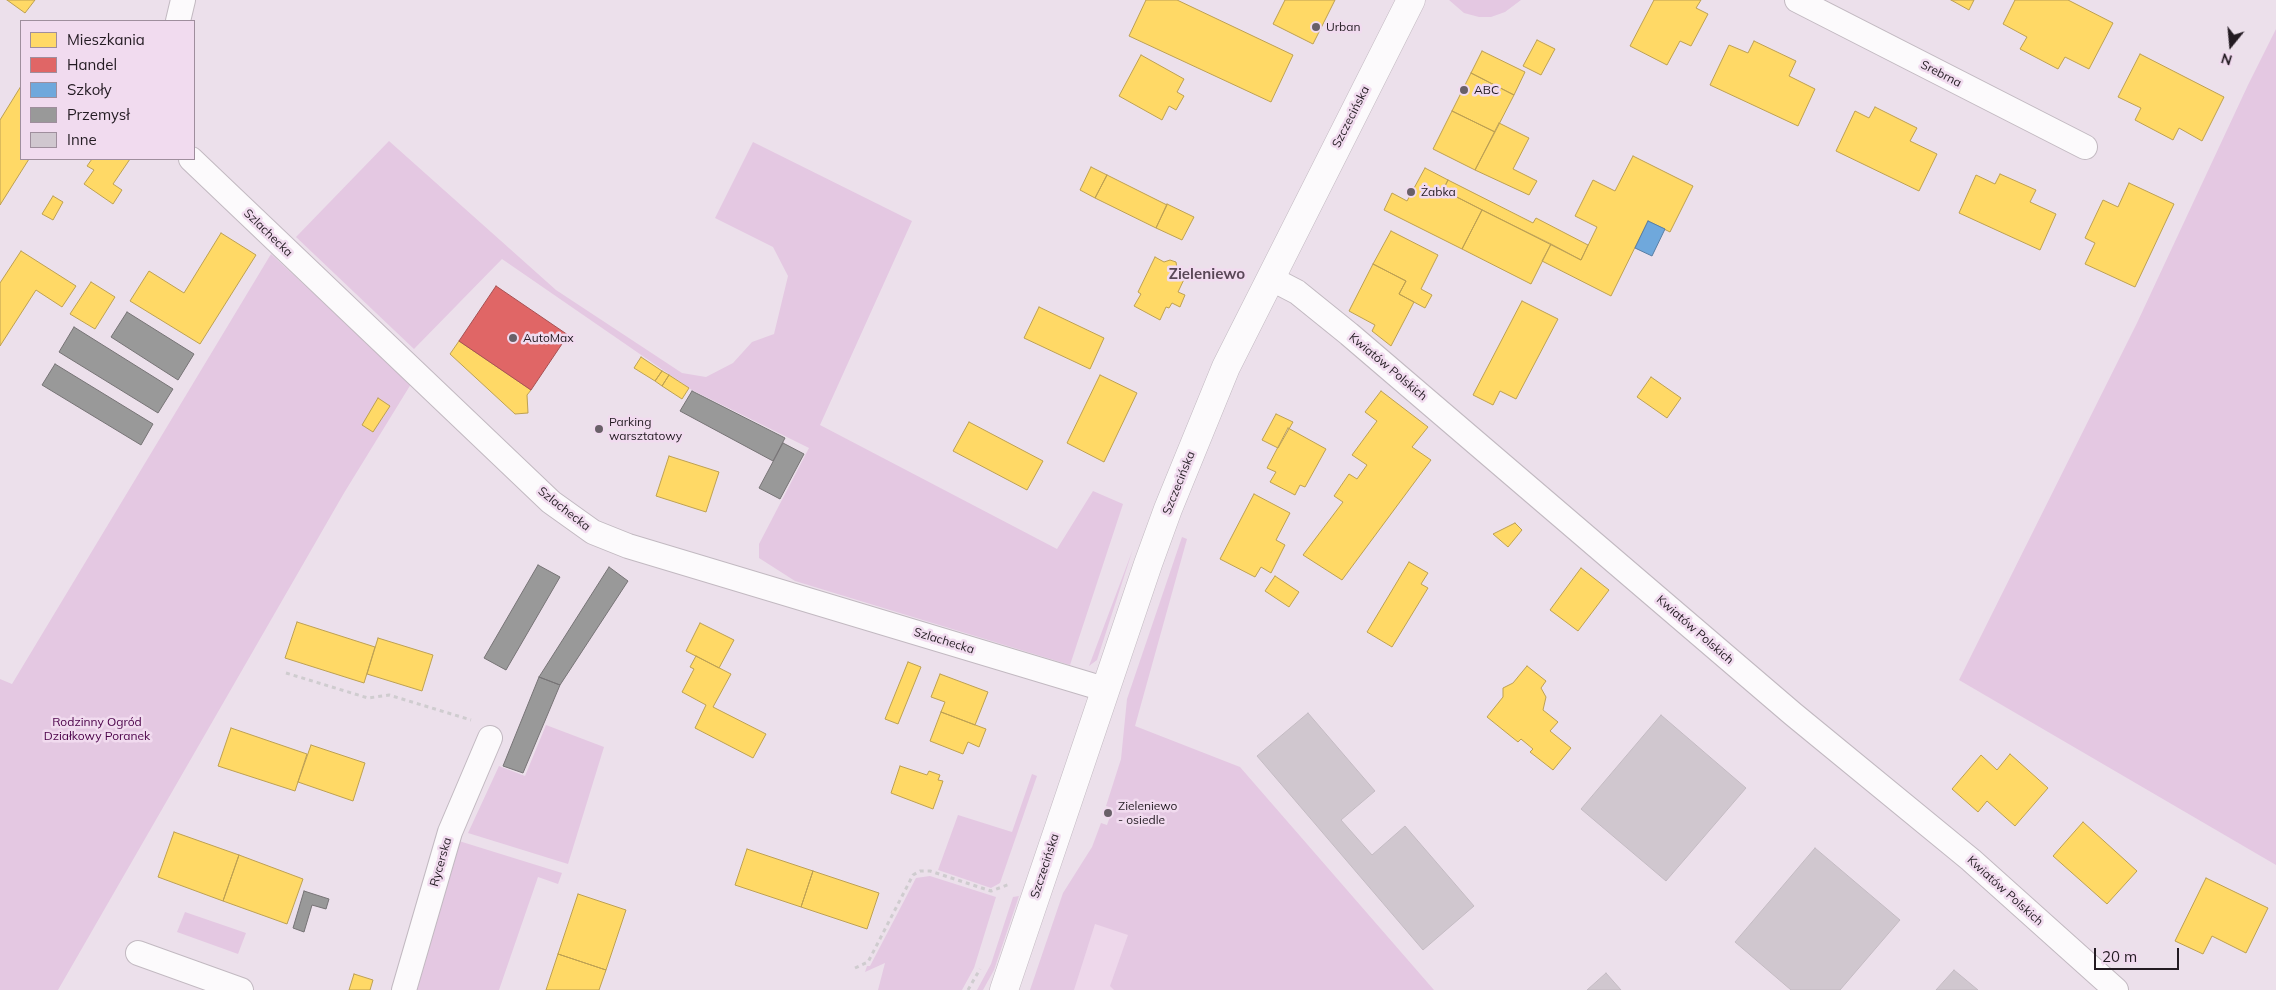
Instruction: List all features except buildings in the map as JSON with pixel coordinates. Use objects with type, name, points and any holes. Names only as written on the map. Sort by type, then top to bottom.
[{"type":"street","points":[[178,20],[183,0]]},
{"type":"street","name":"Szczecińska","points":[[1004,990],[1104,689],[1168,509],[1226,367],[1410,0]]},
{"type":"street","name":"Srebrna","points":[[1797,0],[2085,148]]},
{"type":"street","name":"Szlachecka","points":[[192,160],[551,502],[592,532],[628,546],[1104,689]]},
{"type":"street","name":"Kwiatów Polskich","points":[[1270,278],[1297,292],[1349,334],[1793,714],[1971,860],[2116,990]]},
{"type":"street","name":"Rycerska","points":[[404,990],[450,832],[490,738]]},
{"type":"street","points":[[138,954],[241,990]]},
{"type":"path","points":[[286,673],[368,698],[390,695],[465,717],[484,726],[490,738]]},
{"type":"path","points":[[855,968],[868,962],[913,875],[920,871],[930,871],[991,891],[1010,884]]},
{"type":"shaded area","points":[[1095,921],[1204,955],[1193,990],[1071,990]]},
{"type":"green space","points":[[1449,0],[1521,0],[1505,12],[1491,17],[1479,17],[1464,13]]},
{"type":"green space","points":[[2276,29],[2276,865],[1959,680],[2137,323]]},
{"type":"green space","points":[[389,141],[556,290],[682,373],[706,377],[733,363],[752,342],[774,334],[788,276],[773,247],[715,218],[753,142],[912,221],[820,425],[1057,549],[1093,491],[1123,504],[1070,665],[795,581],[759,558],[759,544],[809,448],[692,390],[502,259],[414,349],[296,237]]},
{"type":"green space","name":"Rodzinny Ogród Działkowy Poranek","points":[[271,254],[411,384],[344,493],[58,990],[0,990],[0,679],[12,684]]},
{"type":"green space","points":[[1182,537],[1187,539],[1135,726],[1240,767],[1434,990],[1114,990],[1110,986],[1128,935],[1095,924],[1074,990],[1030,990],[1063,893],[1092,847],[1101,823],[1107,825],[1113,808],[1106,806],[1121,759],[1127,699]]},
{"type":"green space","points":[[1133,549],[1097,660],[1089,666]]},
{"type":"green space","points":[[546,725],[604,747],[568,864],[468,833],[499,766],[525,776]]},
{"type":"green space","points":[[1032,774],[1037,776],[1000,883],[991,888],[938,870],[958,815],[1012,832]]},
{"type":"green space","points":[[459,841],[562,873],[558,884],[538,877],[499,990],[415,990]]},
{"type":"green space","points":[[930,876],[996,897],[974,968],[962,990],[878,990],[885,963],[865,972],[867,966],[870,966],[916,878]]},
{"type":"green space","points":[[1019,896],[994,970],[983,990],[977,990],[991,964],[1013,897]]},
{"type":"green space","points":[[185,912],[246,933],[238,954],[177,932]]},
{"type":"place","name":"Urban","points":[[1316,27]]},
{"type":"place","name":"ABC","points":[[1464,90]]},
{"type":"place","name":"Żabka","points":[[1411,192]]},
{"type":"place","name":"AutoMax","points":[[513,338]]},
{"type":"place","name":"Parking warsztatowy","points":[[599,429]]},
{"type":"place","name":"Zieleniewo - osiedle","points":[[1108,813]]},
{"type":"district","name":"Zieleniewo","points":[[1207,274]]}]
